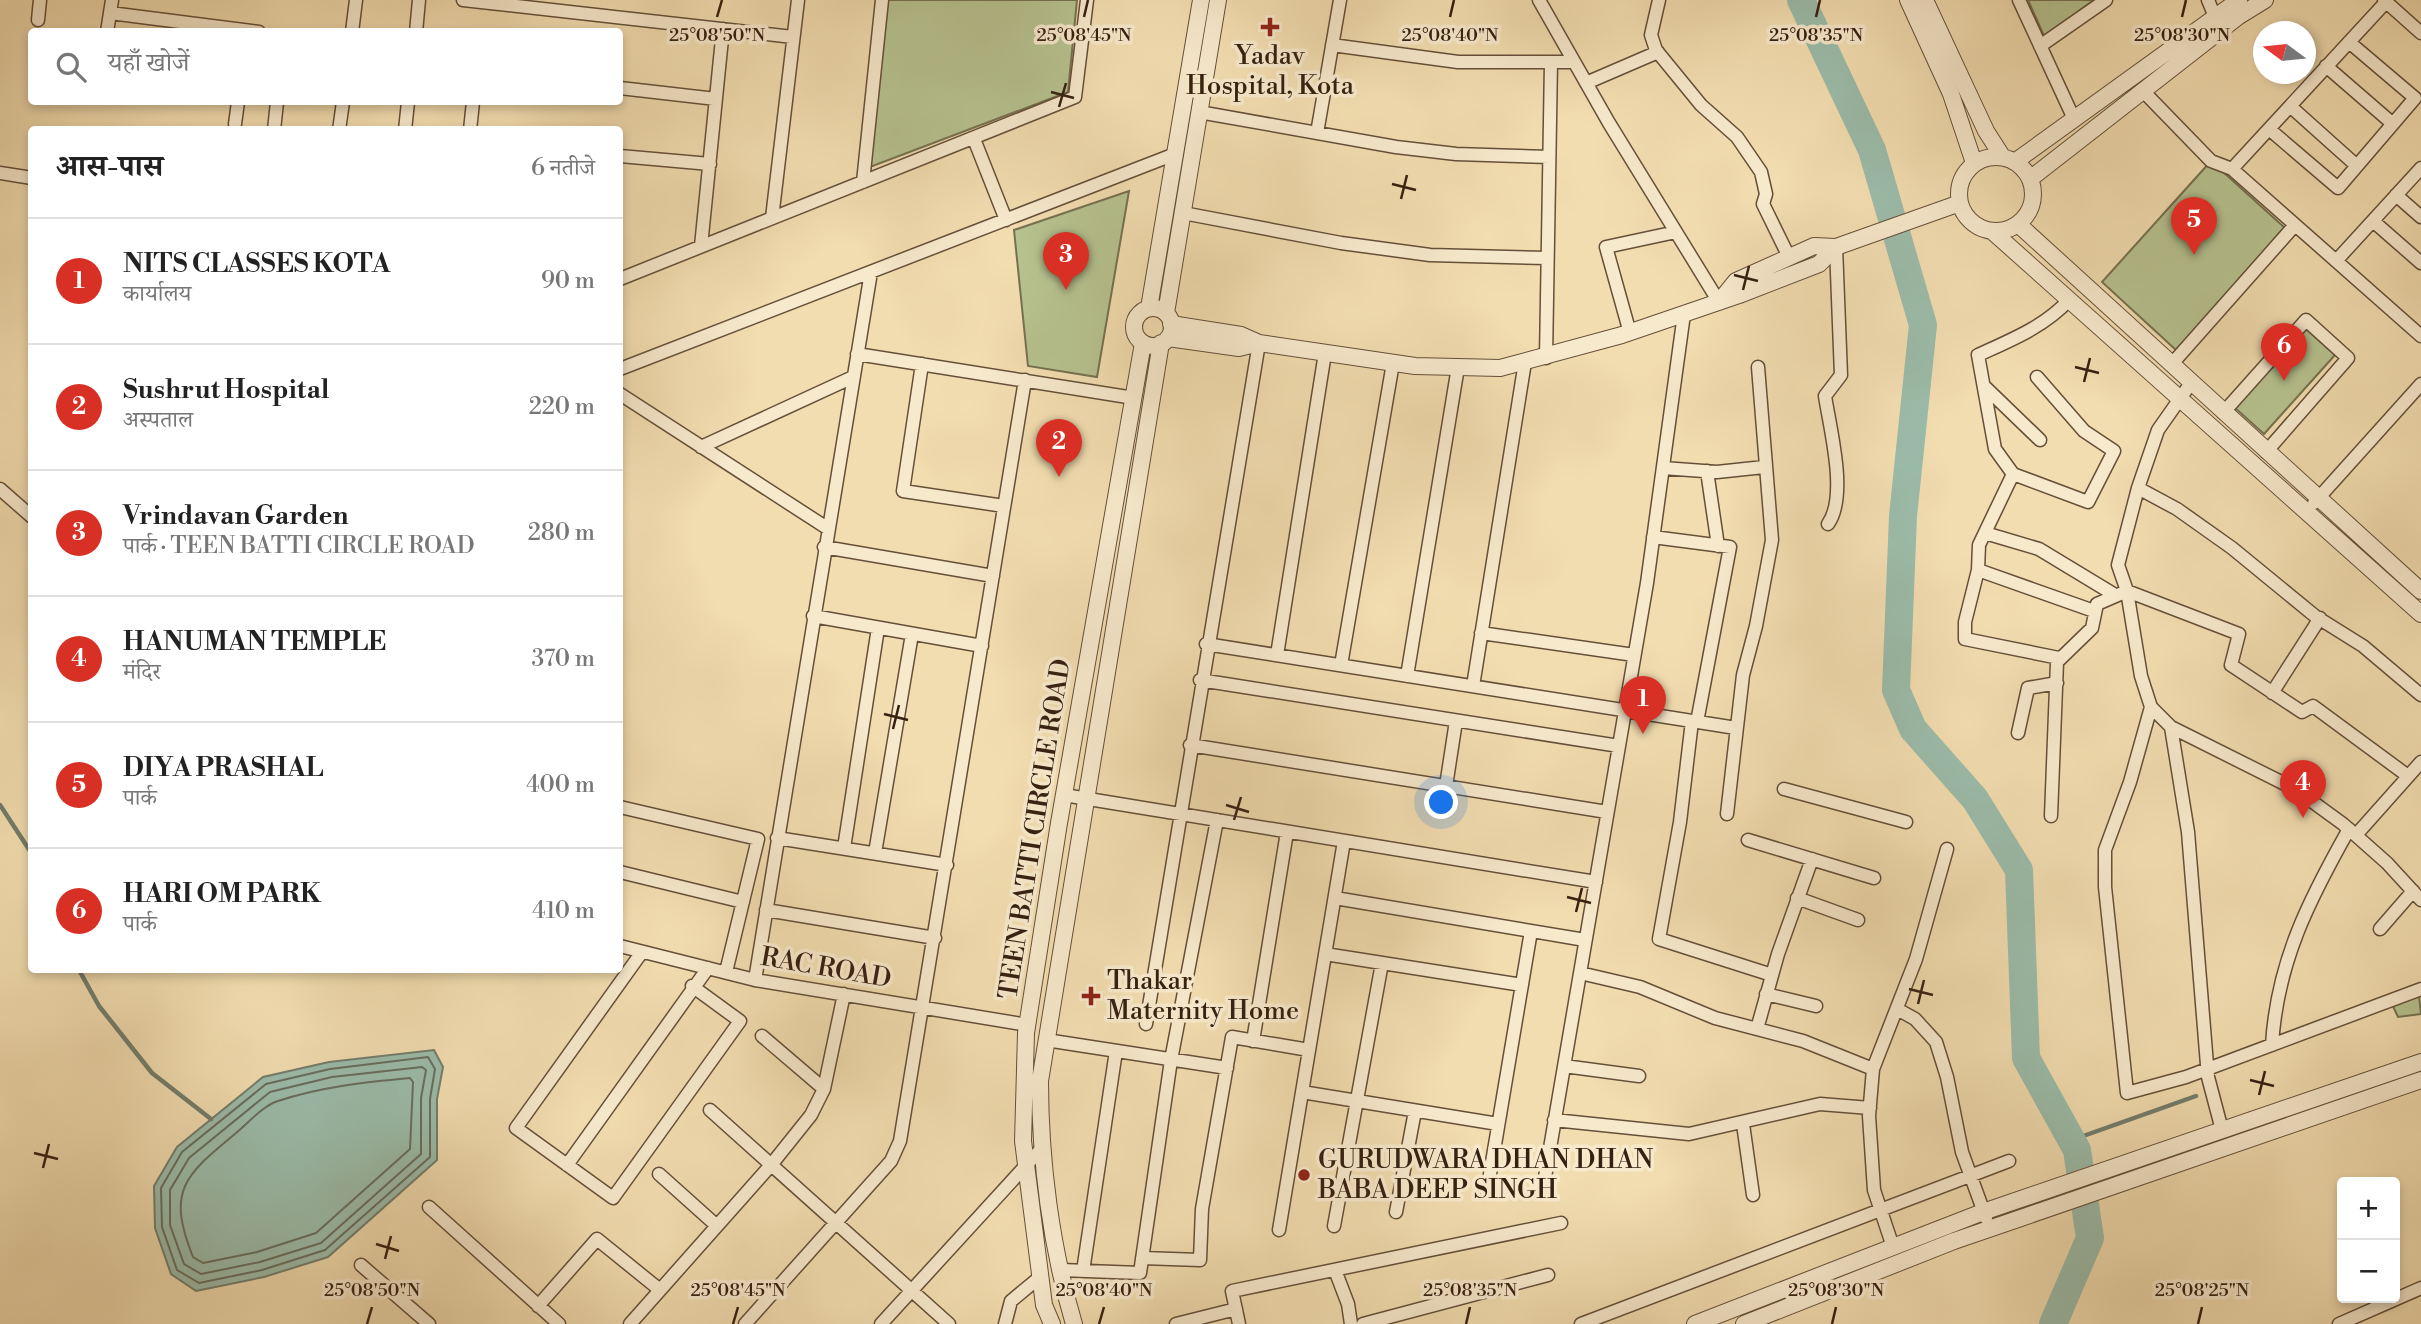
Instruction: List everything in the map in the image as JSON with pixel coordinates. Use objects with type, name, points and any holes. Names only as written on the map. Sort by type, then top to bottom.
[{"type":"street","points":[[38,20],[40,0]]},
{"type":"street","points":[[352,28],[356,0]]},
{"type":"street","points":[[416,28],[419,0]]},
{"type":"street","points":[[463,0],[542,4],[793,37]]},
{"type":"street","points":[[772,218],[797,0]]},
{"type":"street","points":[[863,183],[882,0]]},
{"type":"street","points":[[623,278],[1075,97],[1087,0]]},
{"type":"street","points":[[1149,308],[1201,0]]},
{"type":"street","points":[[1074,1324],[1061,1270],[1042,1147],[1040,1081],[1166,330],[1182,214],[1218,0]]},
{"type":"street","points":[[1317,133],[1340,0]]},
{"type":"street","points":[[1539,0],[1586,83],[1719,302]]},
{"type":"street","points":[[1659,0],[1651,35],[1658,52],[1701,105],[1737,137],[1761,172],[1766,194],[1763,204],[1789,257]]},
{"type":"street","points":[[1908,0],[1951,94],[1974,163]]},
{"type":"street","points":[[1925,0],[1986,131],[2009,159],[2030,178],[2034,200],[2028,213],[2018,224],[2005,231],[1992,231],[1976,226],[1966,216],[1960,203],[1959,188],[1964,174],[1974,163],[1987,157],[2009,159],[2074,119],[2239,0]]},
{"type":"street","points":[[2020,0],[2074,119]]},
{"type":"street","points":[[2040,46],[2106,0]]},
{"type":"street","points":[[2208,0],[2215,17]]},
{"type":"street","points":[[2030,178],[2239,16],[2265,0]]},
{"type":"street","points":[[2232,169],[2385,1],[2421,33]]},
{"type":"street","points":[[108,28],[111,6],[178,27],[196,28]]},
{"type":"street","points":[[701,246],[723,29]]},
{"type":"street","points":[[2269,129],[2338,188],[2415,98],[2349,42]]},
{"type":"street","points":[[1332,45],[1458,62],[1574,62]]},
{"type":"street","points":[[1586,83],[1658,52]]},
{"type":"street","points":[[1546,358],[1551,62]]},
{"type":"street","points":[[2326,66],[2393,124]]},
{"type":"street","points":[[623,88],[716,99]]},
{"type":"street","points":[[2143,91],[2211,161],[2232,169],[2421,336]]},
{"type":"street","points":[[235,124],[238,105]]},
{"type":"street","points":[[274,126],[276,105]]},
{"type":"street","points":[[340,126],[343,105]]},
{"type":"street","points":[[405,126],[408,105]]},
{"type":"street","points":[[470,126],[473,105]]},
{"type":"street","points":[[2290,106],[2357,166]]},
{"type":"street","points":[[1199,112],[1456,154],[1549,157]]},
{"type":"street","points":[[974,139],[1006,220]]},
{"type":"street","points":[[623,368],[1175,154]]},
{"type":"street","points":[[623,156],[710,164]]},
{"type":"street","points":[[2336,261],[2421,168]]},
{"type":"street","points":[[0,173],[28,177]]},
{"type":"street","points":[[2396,195],[2421,217]]},
{"type":"street","points":[[1719,302],[1736,281],[1814,246],[1836,247],[1960,203]]},
{"type":"street","points":[[1182,214],[1340,243],[1430,255],[1548,258]]},
{"type":"street","points":[[2373,220],[2421,263]]},
{"type":"street","points":[[2018,224],[2266,452],[2312,505],[2421,614]]},
{"type":"street","points":[[2171,365],[2295,225]]},
{"type":"street","points":[[1992,231],[2178,398],[2421,591]]},
{"type":"street","points":[[1630,333],[1606,247],[1676,232]]},
{"type":"street","points":[[1166,330],[1155,308],[1141,312],[1134,323],[1137,337],[1143,343],[1166,330],[1241,335],[1259,343],[1393,363],[1500,368],[1546,358],[1630,333],[1719,302],[1819,264],[1836,247]]},
{"type":"street","points":[[1828,524],[1836,513],[1836,466],[1825,396],[1842,375],[1836,247]]},
{"type":"street","points":[[755,980],[871,272]]},
{"type":"street","points":[[2037,377],[2084,431],[2113,451],[2088,502],[2013,474],[1995,449],[1978,355],[2025,334],[2058,312],[2069,300]]},
{"type":"street","points":[[1544,1183],[1625,711],[1653,537],[1684,314]]},
{"type":"street","points":[[2223,413],[2306,320],[2348,358],[2266,452]]},
{"type":"street","name":"TEEN BATTI CIRCLE ROAD","points":[[1052,1324],[1044,1305],[1026,1162],[1022,1107],[1028,1025],[1064,795],[1143,343]]},
{"type":"street","points":[[1146,1024],[1200,680],[1259,343]]},
{"type":"street","points":[[1277,655],[1325,353]]},
{"type":"street","points":[[857,354],[1134,398]]},
{"type":"street","points":[[1473,687],[1525,362]]},
{"type":"street","points":[[1341,665],[1393,363]]},
{"type":"street","points":[[922,364],[903,491],[1004,506]]},
{"type":"street","points":[[1407,676],[1458,367]]},
{"type":"street","points":[[1727,814],[1743,675],[1756,626],[1772,540],[1764,467],[1765,423],[1758,367]]},
{"type":"street","points":[[701,447],[853,377]]},
{"type":"street","points":[[745,1324],[891,1161],[900,1141],[924,1008],[1025,380]]},
{"type":"street","points":[[2191,383],[2158,430],[2138,488],[2118,565],[2121,593],[2151,707],[2171,727],[2295,789],[2353,832],[2417,896],[2380,929]]},
{"type":"street","points":[[2312,505],[2421,384]]},
{"type":"street","points":[[1983,386],[2040,440]]},
{"type":"street","points":[[623,396],[827,528]]},
{"type":"street","points":[[1663,468],[1707,471],[1764,467]]},
{"type":"street","points":[[1707,471],[1718,546]]},
{"type":"street","points":[[2013,474],[1979,545],[1978,570],[1965,621],[1965,639],[2059,658],[2078,645],[2092,628],[2097,604],[2121,593]]},
{"type":"street","points":[[2138,488],[2188,517],[2320,618],[2363,646],[2421,695]]},
{"type":"street","points":[[0,489],[28,514]]},
{"type":"street","points":[[1985,533],[2039,549],[2121,593],[2239,634],[2231,665],[2302,712],[2313,706],[2416,772],[2353,832],[2297,931],[2275,1003],[2272,1045]]},
{"type":"street","points":[[1653,537],[1730,547],[1695,722],[1659,939],[1772,975]]},
{"type":"street","points":[[824,547],[993,576]]},
{"type":"street","points":[[1978,570],[2094,611]]},
{"type":"street","points":[[813,616],[982,646]]},
{"type":"street","points":[[2272,693],[2320,618]]},
{"type":"street","points":[[844,849],[878,628]]},
{"type":"street","points":[[1481,633],[1634,655]]},
{"type":"street","points":[[875,853],[912,634]]},
{"type":"street","points":[[1206,644],[1735,728]]},
{"type":"street","points":[[2051,816],[2059,658]]},
{"type":"street","points":[[1200,680],[1619,746]]},
{"type":"street","points":[[2018,733],[2028,688],[2057,683]]},
{"type":"street","points":[[2151,707],[2130,782],[2105,850],[2105,887],[2127,1093],[2209,1069],[2421,989]]},
{"type":"street","points":[[1446,786],[1456,720]]},
{"type":"street","points":[[2171,727],[2188,832],[2209,1069],[2222,1130]]},
{"type":"street","points":[[1190,745],[1607,812]]},
{"type":"street","points":[[1784,789],[1906,821]]},
{"type":"street","points":[[1064,795],[1595,882]]},
{"type":"street","points":[[623,808],[758,839],[726,972]]},
{"type":"street","points":[[1061,1270],[1140,1273],[1171,1060],[1217,820]]},
{"type":"street","points":[[1253,1041],[1287,832]]},
{"type":"street","points":[[777,838],[947,865]]},
{"type":"street","points":[[1748,840],[1874,878]]},
{"type":"street","points":[[1279,1230],[1344,841]]},
{"type":"street","points":[[1893,1247],[1874,1190],[1870,1108],[1873,1069],[1916,959],[1947,849]]},
{"type":"street","points":[[1757,1029],[1772,975],[1812,859]]},
{"type":"street","points":[[623,874],[743,902]]},
{"type":"street","points":[[1335,898],[1586,940]]},
{"type":"street","points":[[1797,898],[1858,920]]},
{"type":"street","points":[[766,910],[935,938]]},
{"type":"street","points":[[1487,1192],[1531,931]]},
{"type":"street","name":"RAC ROAD","points":[[623,947],[755,980],[1028,1025]]},
{"type":"street","points":[[642,951],[516,1128],[612,1198],[740,1021],[692,986]]},
{"type":"street","points":[[1325,954],[1522,985]]},
{"type":"street","points":[[1335,1226],[1382,963]]},
{"type":"street","points":[[567,1165],[692,986],[708,968]]},
{"type":"street","points":[[1580,973],[1640,987],[1715,1018],[1803,1041],[1873,1069]]},
{"type":"street","points":[[630,1324],[771,1165],[811,1115],[824,1089],[844,994]]},
{"type":"street","points":[[1766,994],[1816,1006]]},
{"type":"street","points":[[1897,1009],[1915,1019],[1936,1042],[1970,1177],[1990,1228]]},
{"type":"street","points":[[762,1036],[824,1089]]},
{"type":"street","points":[[1142,1258],[1200,1261],[1202,1209],[1232,1037],[1309,1050]]},
{"type":"street","points":[[1046,1040],[1227,1068]]},
{"type":"street","points":[[1083,1271],[1116,1051]]},
{"type":"street","points":[[1695,1324],[1983,1212],[2421,1062]]},
{"type":"street","points":[[1564,1066],[1639,1076]]},
{"type":"street","points":[[1744,1324],[1990,1228],[2421,1080]]},
{"type":"street","points":[[1302,1092],[1498,1124]]},
{"type":"street","points":[[1555,1120],[1689,1134],[1820,1104],[1870,1108]]},
{"type":"street","points":[[710,1110],[949,1324]]},
{"type":"street","points":[[1396,1212],[1415,1111]]},
{"type":"street","points":[[1742,1124],[1753,1195]]},
{"type":"street","points":[[881,1324],[1042,1147]]},
{"type":"street","points":[[1581,1324],[1881,1212],[2009,1161]]},
{"type":"street","points":[[659,1174],[717,1226]]},
{"type":"street","points":[[429,1207],[559,1324]]},
{"type":"street","points":[[1238,1324],[1232,1292],[1561,1223]]},
{"type":"street","points":[[538,1306],[597,1239],[660,1290]]},
{"type":"street","points":[[362,1265],[429,1324]]},
{"type":"street","points":[[1335,1270],[1348,1304],[1351,1324]]},
{"type":"street","points":[[1363,1324],[1548,1275]]},
{"type":"street","points":[[1005,1324],[1011,1301],[1040,1277]]},
{"type":"street","points":[[2339,1324],[2421,1288]]},
{"type":"street","points":[[1176,1324],[1236,1309]]},
{"type":"green space","points":[[888,0],[1077,0],[1068,92],[870,167]]},
{"type":"green space","points":[[2028,0],[2094,0],[2044,36]]},
{"type":"green space","points":[[2211,161],[2285,228],[2176,350],[2102,282]]},
{"type":"green space","points":[[1129,191],[1097,377],[1028,366],[1014,230]]},
{"type":"green space","points":[[2305,328],[2335,355],[2264,434],[2234,407]]},
{"type":"green space","points":[[2419,996],[2421,1014],[2398,1017],[2390,1000]]},
{"type":"water","points":[[434,1050],[443,1067],[437,1099],[437,1160],[328,1257],[264,1277],[196,1291],[171,1274],[155,1228],[154,1186],[177,1147],[263,1077],[329,1062]]},
{"type":"waterway","points":[[1801,0],[1872,150],[1923,325],[1903,516],[1896,690],[1913,729],[1975,799],[2019,870],[2026,1058],[2077,1150],[2090,1238],[2053,1324]]},
{"type":"waterway","points":[[0,805],[28,848]]},
{"type":"waterway","points":[[81,973],[99,1006],[152,1073],[211,1119]]},
{"type":"waterway","points":[[2072,1140],[2196,1096]]},
{"type":"place","name":"Yadav Hospital, Kota","points":[[1270,27]]},
{"type":"place","name":"DIYA PRASHAL","points":[[2194,255]]},
{"type":"place","name":"Vrindavan Garden","points":[[1066,290]]},
{"type":"place","name":"HARI OM PARK","points":[[2284,381]]},
{"type":"place","name":"Sushrut Hospital","points":[[1059,477]]},
{"type":"place","name":"NITS CLASSES KOTA","points":[[1643,734]]},
{"type":"place","name":"HANUMAN TEMPLE","points":[[2303,818]]},
{"type":"place","name":"Thakar Maternity Home","points":[[1091,996]]},
{"type":"place","name":"GURUDWARA DHAN DHAN BABA DEEP SINGH","points":[[1304,1175]]}]
